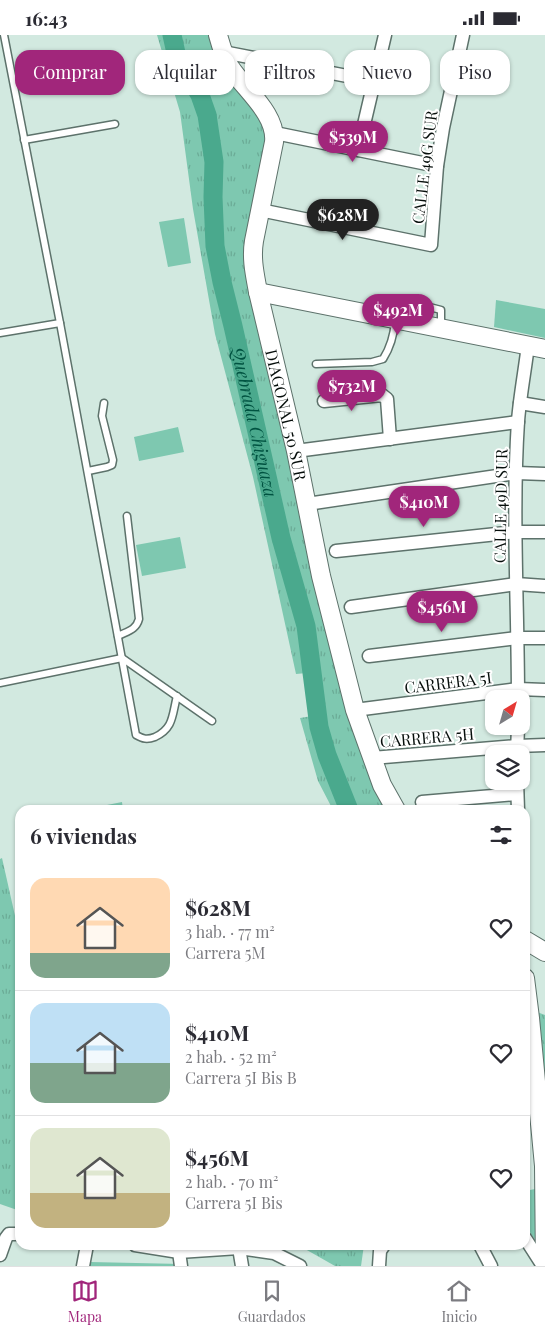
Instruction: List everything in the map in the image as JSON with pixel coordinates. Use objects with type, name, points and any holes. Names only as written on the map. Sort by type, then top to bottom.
[{"type":"street","points":[[380,50],[384,35]]},
{"type":"street","name":"CALLE 49G SUR","points":[[260,210],[431,245],[437,166],[443,128],[463,35]]},
{"type":"street","points":[[220,43],[344,74]]},
{"type":"street","points":[[220,43],[231,69],[266,113],[275,133],[437,166]]},
{"type":"street","points":[[358,150],[370,95]]},
{"type":"street","name":"DIAGONAL 50 SUR","points":[[275,133],[252,251],[253,268],[296,451],[321,576],[355,710],[382,785],[393,805]]},
{"type":"street","points":[[258,292],[536,347]]},
{"type":"street","name":"CALLE 49D SUR","points":[[518,690],[516,473],[518,422],[520,403],[536,347]]},
{"type":"street","points":[[324,401],[382,395],[387,399],[390,439]]},
{"type":"street","points":[[520,403],[545,407]]},
{"type":"street","points":[[296,451],[518,422]]},
{"type":"street","points":[[307,504],[516,473],[545,474]]},
{"type":"street","points":[[336,551],[516,532],[545,532]]},
{"type":"street","points":[[351,607],[516,584],[545,586]]},
{"type":"street","points":[[369,656],[517,638],[545,638]]},
{"type":"street","name":"CARRERA 5I","points":[[530,692],[545,690]]},
{"type":"street","name":"CARRERA 5I","points":[[355,710],[485,697]]},
{"type":"street","name":"CARRERA 5H","points":[[530,748],[545,745]]},
{"type":"street","name":"CARRERA 5H","points":[[372,758],[485,752]]},
{"type":"street","points":[[422,802],[499,790]]},
{"type":"street","points":[[518,790],[518,805]]},
{"type":"street","points":[[530,943],[545,952]]},
{"type":"street","points":[[530,1018],[543,1132],[545,1194],[544,1266]]},
{"type":"street","points":[[0,1255],[6,1238],[15,1234]]},
{"type":"street","points":[[530,1245],[544,1266]]},
{"type":"street","points":[[83,1266],[86,1250]]},
{"type":"street","points":[[166,1250],[179,1252],[209,1250]]},
{"type":"street","points":[[239,1250],[242,1266]]},
{"type":"street","points":[[253,1250],[274,1253],[300,1266]]},
{"type":"street","points":[[379,1266],[381,1250]]},
{"type":"street","points":[[483,1250],[491,1266]]},
{"type":"street","points":[[179,1252],[180,1266]]},
{"type":"lane","points":[[4,35],[88,471],[136,735],[143,739],[150,739],[168,728],[176,696]]},
{"type":"lane","points":[[24,140],[115,124]]},
{"type":"lane","points":[[422,305],[441,310],[441,328]]},
{"type":"lane","points":[[316,364],[372,362],[383,359],[389,351],[395,319]]},
{"type":"lane","points":[[0,333],[60,323]]},
{"type":"lane","points":[[88,471],[112,465],[113,460],[102,416],[104,403]]},
{"type":"lane","points":[[118,636],[138,625],[139,619],[127,516]]},
{"type":"lane","points":[[0,683],[122,658],[212,721]]},
{"type":"green space","points":[[157,35],[213,35],[222,50],[161,50]]},
{"type":"green space","points":[[235,72],[245,89],[245,95],[248,95],[262,118],[269,136],[251,285],[390,805],[330,805],[318,781],[300,718],[312,716],[307,673],[296,674],[253,477],[215,334],[193,209],[180,112],[175,95],[235,95]]},
{"type":"green space","points":[[184,218],[191,263],[168,267],[159,222]]},
{"type":"green space","points":[[496,300],[545,309],[545,338],[494,327]]},
{"type":"green space","points":[[178,427],[184,452],[139,461],[134,437]]},
{"type":"green space","points":[[180,537],[186,568],[142,576],[136,545]]},
{"type":"green space","points":[[122,802],[122,805],[107,805]]},
{"type":"green space","points":[[2,858],[15,916],[15,1209],[0,1204],[0,859]]},
{"type":"green space","points":[[537,1012],[545,1015],[545,1078],[544,1078]]},
{"type":"green space","points":[[535,1189],[538,1244],[530,1232],[530,1190]]},
{"type":"green space","points":[[307,1250],[363,1250],[361,1266],[335,1266]]},
{"type":"green space","points":[[90,1262],[182,1264],[182,1266],[89,1266]]},
{"type":"waterway","name":"Quebrada Chiguaza","points":[[172,35],[176,53],[200,95],[207,115],[214,162],[215,246],[222,282],[281,538],[306,626],[319,727],[327,755],[347,805]]}]
